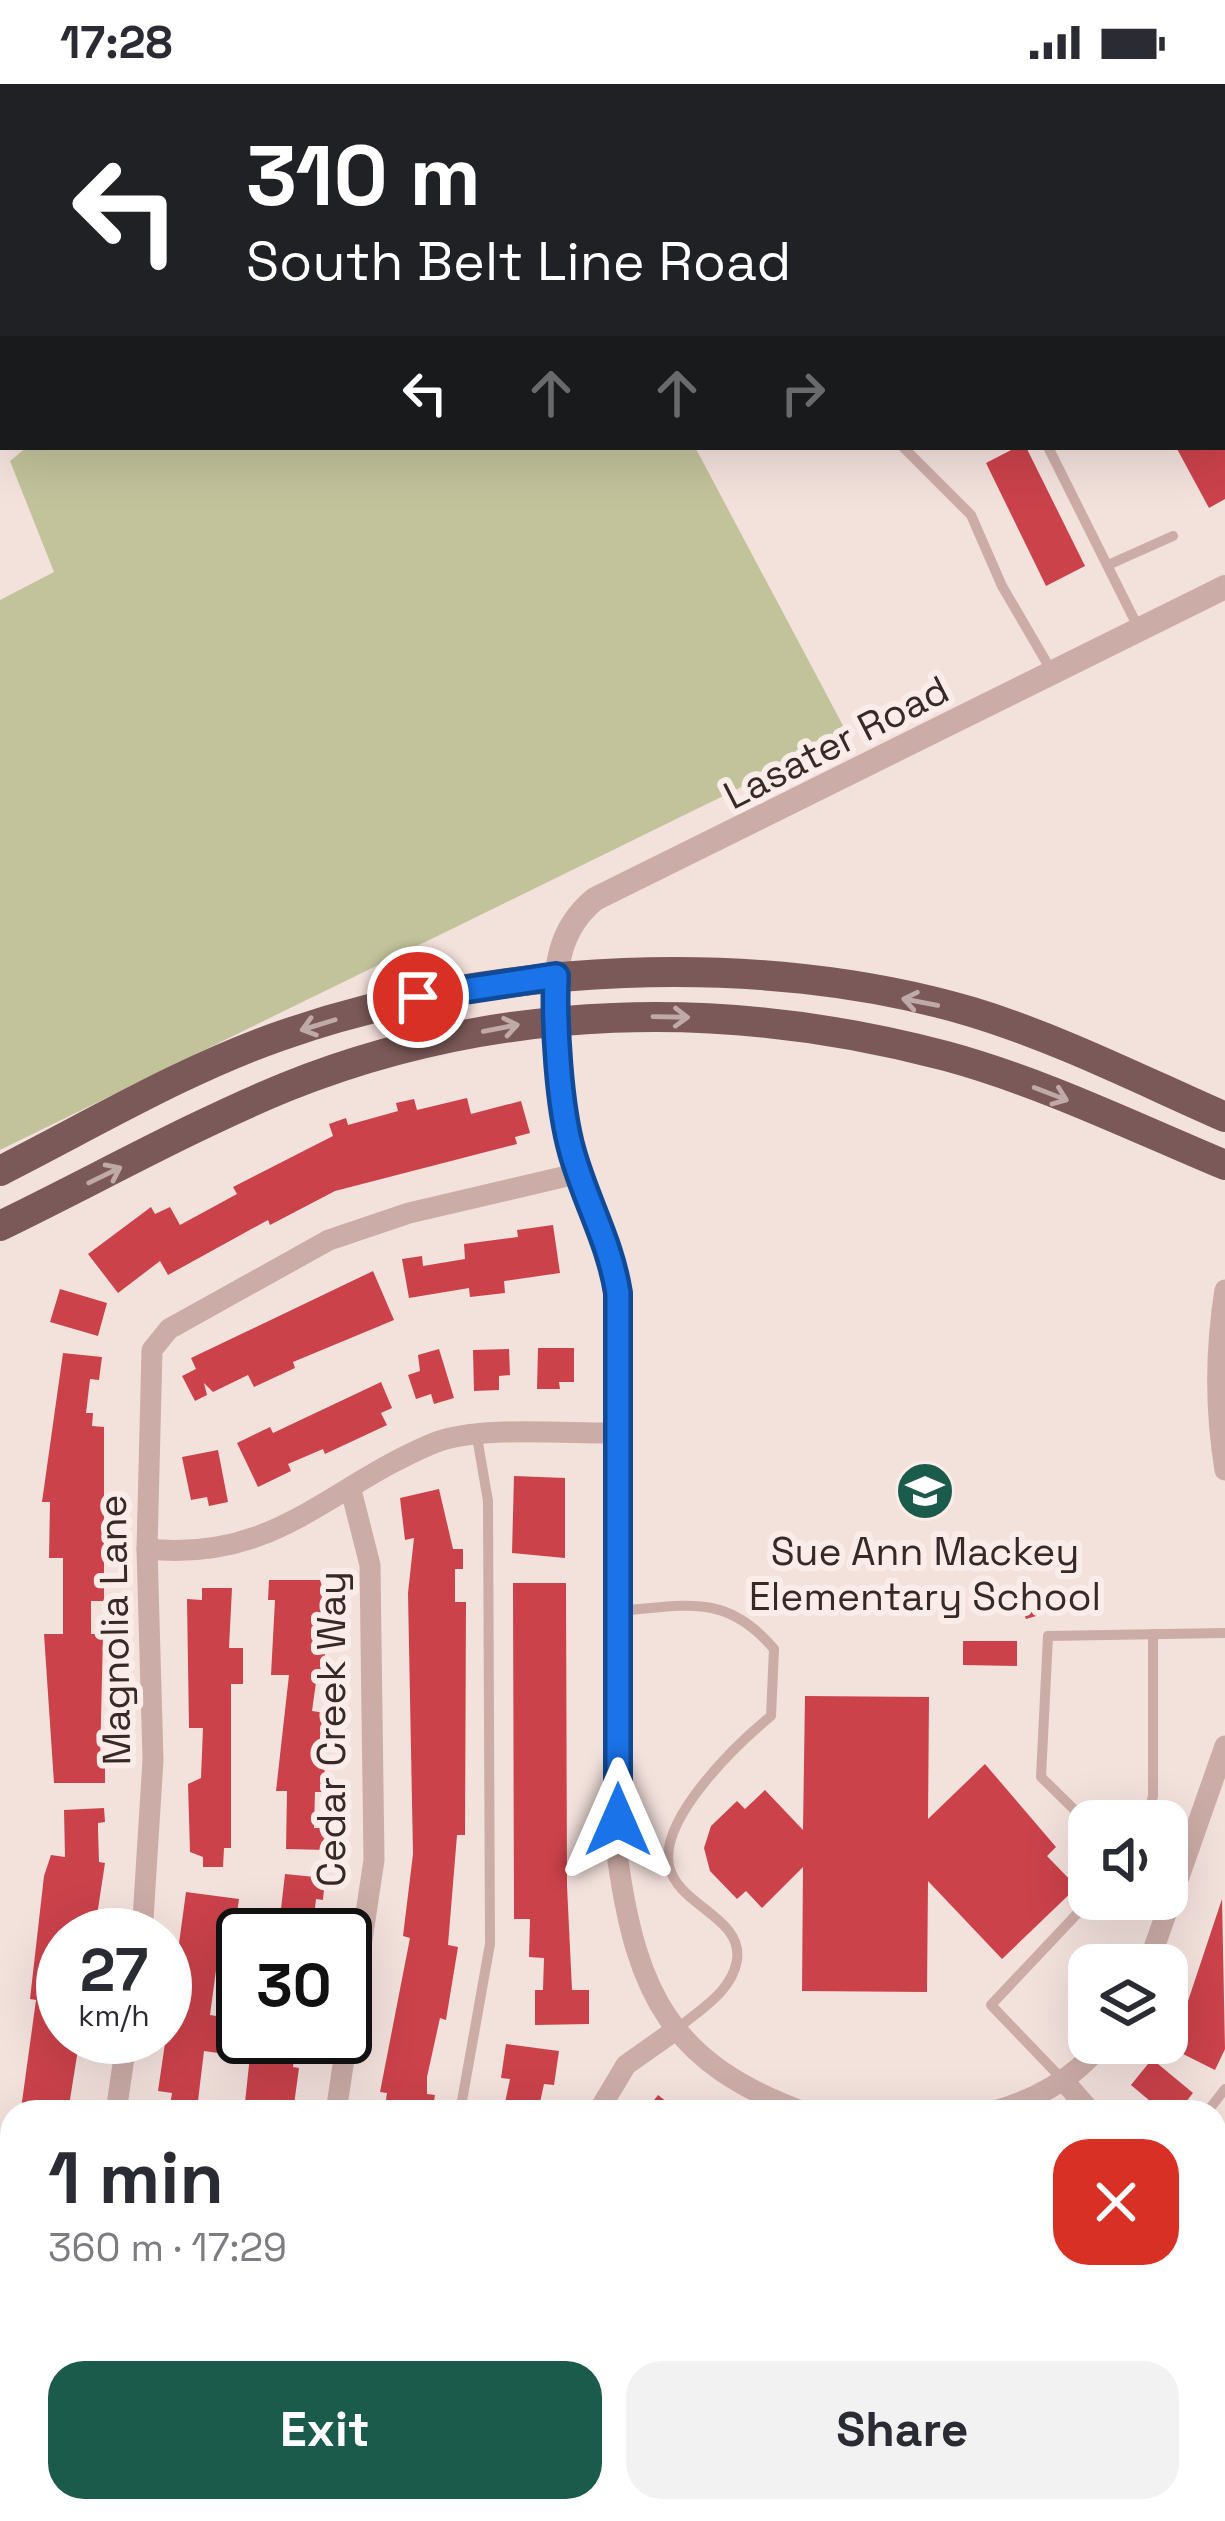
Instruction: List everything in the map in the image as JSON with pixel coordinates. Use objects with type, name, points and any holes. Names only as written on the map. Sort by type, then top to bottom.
[{"type":"main road","points":[[0,1171],[278,1037],[386,1004],[483,984],[556,976],[750,977],[859,989],[972,1012],[1225,1117]]},
{"type":"main road","points":[[0,1226],[286,1088],[400,1049],[554,1017],[718,1018],[811,1027],[925,1052],[1058,1096],[1225,1166]]},
{"type":"street","name":"Lasater Road","points":[[554,1017],[556,959],[574,916],[595,899],[1225,587]]},
{"type":"street","points":[[554,1017],[571,1149],[610,1244],[618,1293],[620,1881],[629,1940],[660,2008],[700,2058],[770,2100]]},
{"type":"street","name":"Magnolia Lane","points":[[144,1908],[153,1760],[147,1549],[152,1350],[169,1329],[329,1240],[409,1213],[580,1173]]},
{"type":"street","points":[[1225,1291],[1221,1389],[1225,1470]]},
{"type":"street","points":[[147,1549],[194,1554],[269,1535],[437,1441],[618,1433]]},
{"type":"street","name":"Cedar Creek Way","points":[[338,2100],[374,1860],[370,1565],[351,1490]]},
{"type":"street","points":[[1155,1944],[1225,1746]]},
{"type":"street","points":[[605,2100],[626,2065],[677,2030]]},
{"type":"street","points":[[118,2100],[123,2064]]},
{"type":"street","points":[[1026,2100],[1063,2080],[1080,2064]]},
{"type":"street","points":[[1063,2080],[1080,2100]]},
{"type":"lane","points":[[906,450],[971,515],[1002,586],[1053,673]]},
{"type":"lane","points":[[1050,450],[1139,630]]},
{"type":"lane","points":[[1108,565],[1173,536]]},
{"type":"lane","points":[[462,2100],[490,1944],[488,1501],[477,1437]]},
{"type":"lane","points":[[618,1611],[721,1606],[750,1621],[774,1649],[771,1716],[701,1788],[677,1826],[668,1863],[676,1881],[732,1932],[738,1958],[727,1986],[677,2030]]},
{"type":"lane","points":[[1068,1803],[1042,1777],[1048,1636],[1225,1633]]},
{"type":"lane","points":[[1152,1800],[1153,1634]]},
{"type":"lane","points":[[1063,2080],[991,2006],[1071,1920]]},
{"type":"green space","points":[[23,450],[697,450],[848,735],[0,1150],[0,600],[54,572],[10,461]]},
{"type":"building","points":[[1011,450],[1027,450],[1085,566],[1046,586],[986,463]]},
{"type":"building","points":[[1178,450],[1225,450],[1225,499],[1209,508]]},
{"type":"building","points":[[467,1098],[471,1114],[521,1101],[530,1133],[515,1137],[517,1144],[335,1191],[270,1225],[268,1220],[168,1275],[160,1261],[118,1293],[88,1254],[151,1207],[155,1214],[170,1207],[180,1225],[237,1194],[233,1187],[333,1136],[329,1124],[346,1118],[348,1125],[398,1111],[396,1103],[414,1099],[417,1110]]},
{"type":"building","points":[[553,1225],[560,1273],[504,1281],[505,1293],[470,1297],[469,1288],[409,1298],[402,1259],[422,1256],[423,1266],[465,1259],[464,1244],[518,1237],[517,1230]]},
{"type":"building","points":[[373,1271],[394,1320],[293,1362],[295,1368],[254,1387],[248,1375],[213,1392],[204,1383],[207,1395],[195,1401],[182,1376],[196,1369],[191,1358]]},
{"type":"building","points":[[60,1289],[107,1303],[98,1336],[50,1322]]},
{"type":"building","points":[[538,1348],[574,1348],[574,1382],[559,1382],[560,1389],[537,1389]]},
{"type":"building","points":[[439,1349],[454,1398],[434,1404],[431,1394],[416,1399],[408,1375],[420,1371],[418,1355]]},
{"type":"building","points":[[509,1349],[510,1375],[499,1376],[499,1390],[474,1391],[473,1350]]},
{"type":"building","points":[[63,1353],[102,1357],[99,1380],[90,1379],[86,1413],[93,1413],[92,1426],[104,1427],[104,1601],[91,1601],[91,1634],[103,1634],[100,1762],[105,1762],[105,1783],[54,1783],[44,1634],[63,1634],[63,1558],[49,1558],[50,1502],[42,1502]]},
{"type":"building","points":[[381,1382],[392,1408],[381,1413],[387,1425],[325,1454],[323,1449],[288,1464],[291,1471],[258,1487],[237,1443],[270,1427],[273,1433]]},
{"type":"building","points":[[218,1450],[228,1502],[209,1506],[207,1497],[191,1500],[182,1457]]},
{"type":"building","points":[[514,1476],[565,1478],[565,1558],[512,1553]]},
{"type":"building","points":[[439,1489],[453,1549],[463,1549],[463,1569],[455,1569],[455,1602],[466,1602],[465,1835],[457,1835],[448,1945],[458,1947],[446,2020],[440,2018],[427,2077],[427,2094],[435,2095],[434,2100],[386,2100],[387,2093],[380,2092],[410,1938],[403,1936],[413,1854],[408,1593],[414,1538],[405,1540],[400,1498]]},
{"type":"building","points":[[269,1580],[320,1580],[325,1595],[325,1675],[317,1675],[312,1711],[326,1713],[324,1792],[315,1792],[314,1828],[327,1828],[327,1850],[286,1849],[287,1791],[276,1791],[289,1675],[271,1675],[275,1600],[268,1600]]},
{"type":"building","points":[[513,1583],[566,1583],[572,1990],[589,1990],[589,2024],[535,2025],[535,1990],[543,1990],[544,1958],[529,1957],[530,1919],[514,1919]]},
{"type":"building","points":[[202,1588],[232,1588],[229,1648],[243,1648],[243,1684],[231,1684],[231,1848],[224,1848],[223,1867],[203,1867],[203,1857],[190,1852],[188,1784],[201,1778],[203,1728],[189,1728],[187,1599],[202,1600]]},
{"type":"building","points":[[1046,1589],[1053,1611],[1026,1619],[1019,1598]]},
{"type":"building","points":[[963,1641],[1017,1641],[1017,1666],[963,1665]]},
{"type":"building","points":[[805,1696],[929,1697],[928,1819],[985,1764],[1056,1847],[1047,1856],[1068,1878],[1068,1896],[1002,1959],[928,1881],[927,1992],[802,1991],[803,1867],[762,1908],[746,1891],[737,1899],[710,1871],[704,1848],[711,1826],[737,1801],[745,1809],[765,1790],[803,1830]]},
{"type":"building","points":[[104,1808],[105,1822],[98,1823],[99,1862],[105,1863],[98,1908],[40,1908],[51,1855],[65,1857],[64,1810]]},
{"type":"building","points":[[285,1874],[325,1878],[323,1900],[316,1899],[315,1908],[281,1908]]},
{"type":"building","points":[[186,1892],[239,1899],[238,1908],[216,1908],[210,2015],[216,2016],[216,2053],[204,2051],[198,2100],[171,2100],[172,2093],[158,2091],[162,2064],[192,2064],[192,1908],[184,1908]]},
{"type":"building","points":[[1222,1899],[1225,2049],[1215,2070],[1188,2056],[1188,2001]]},
{"type":"building","points":[[36,1946],[36,2000],[30,1999]]},
{"type":"building","points":[[36,2000],[36,2064],[76,2064],[70,2100],[22,2100]]},
{"type":"building","points":[[506,2044],[559,2051],[554,2085],[544,2084],[541,2100],[506,2100],[510,2079],[501,2078]]},
{"type":"building","points":[[249,2064],[299,2068],[295,2100],[245,2100]]},
{"type":"building","points":[[1148,2064],[1158,2064],[1193,2093],[1187,2100],[1149,2100],[1131,2085]]},
{"type":"place","name":"Sue Ann Mackey Elementary School","points":[[925,1491]]},
{"type":"route","points":[[418,997],[556,976],[554,1017],[571,1149],[610,1244],[618,1293],[618,1820]]}]
